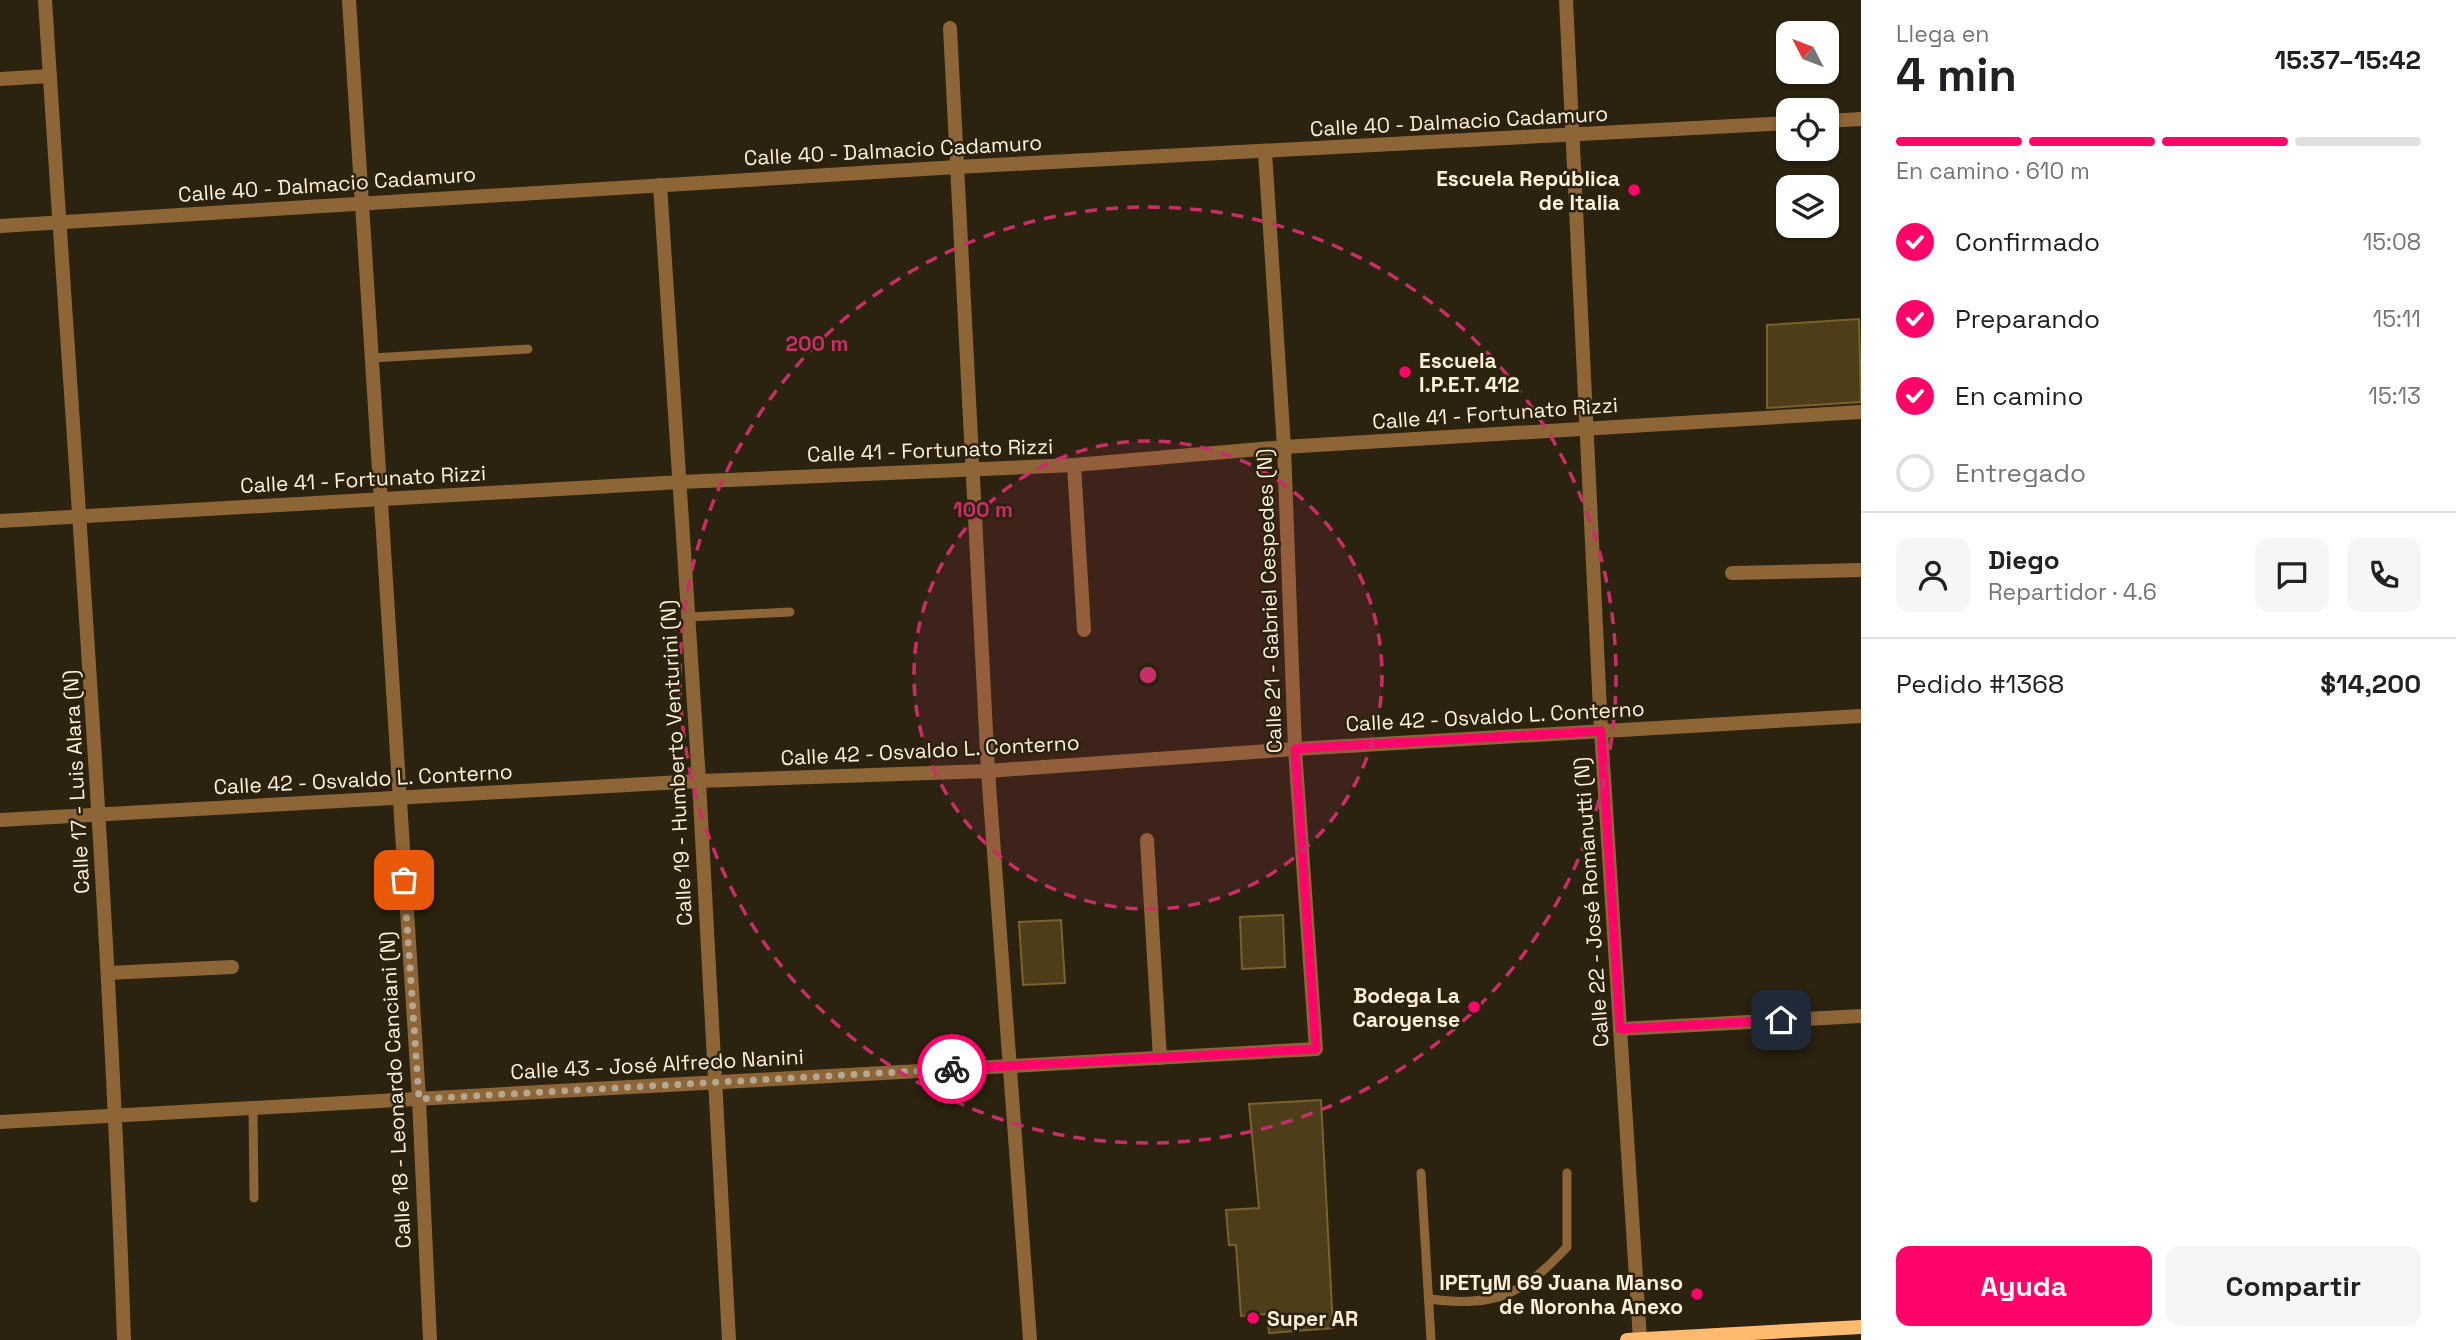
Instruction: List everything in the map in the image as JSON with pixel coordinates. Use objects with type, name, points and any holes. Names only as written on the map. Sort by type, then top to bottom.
[{"type":"main road","points":[[1627,1340],[1861,1327]]},
{"type":"street","name":"Calle 17 - Luis Alara (N)","points":[[45,0],[99,815],[116,1116],[124,1340]]},
{"type":"street","name":"Calle 18 - Leonardo Canciani (N)","points":[[349,0],[419,1099],[430,1340]]},
{"type":"street","name":"Calle 22 - José Romanutti (N)","points":[[1566,0],[1601,731],[1640,1340]]},
{"type":"street","points":[[950,28],[970,468],[988,771],[1030,1340]]},
{"type":"street","points":[[0,79],[50,76]]},
{"type":"street","points":[[1839,120],[1861,119]]},
{"type":"street","name":"Calle 40 - Dalmacio Cadamuro","points":[[0,226],[957,167],[1776,124]]},
{"type":"street","name":"Calle 21 - Gabriel Cespedes (N)","points":[[1265,152],[1284,447],[1295,749],[1316,1049]]},
{"type":"street","name":"Calle 19 - Humberto Venturini (N)","points":[[660,185],[699,781],[729,1340]]},
{"type":"street","name":"Calle 41 - Fortunato Rizzi","points":[[0,521],[681,482],[1074,465],[1284,447],[1861,412]]},
{"type":"street","points":[[1074,465],[1084,630]]},
{"type":"street","points":[[1732,573],[1861,570]]},
{"type":"street","name":"Calle 42 - Osvaldo L. Conterno","points":[[0,820],[699,781],[988,771],[1295,749],[1861,716]]},
{"type":"street","points":[[1147,840],[1160,1058]]},
{"type":"street","points":[[108,973],[232,967]]},
{"type":"street","points":[[1620,1029],[1861,1016]]},
{"type":"street","name":"Calle 43 - José Alfredo Nanini","points":[[0,1122],[1316,1049]]},
{"type":"lane","points":[[372,358],[528,349]]},
{"type":"lane","points":[[689,617],[790,612]]},
{"type":"lane","points":[[253,1108],[254,1198]]},
{"type":"lane","points":[[1421,1173],[1432,1340]]},
{"type":"lane","points":[[1430,1299],[1479,1300],[1515,1293],[1546,1270],[1567,1247],[1567,1173]]},
{"type":"building","points":[[1859,319],[1861,402],[1767,408],[1767,325]]},
{"type":"building","points":[[1283,915],[1285,967],[1242,969],[1240,917]]},
{"type":"building","points":[[1061,920],[1065,983],[1023,985],[1019,922]]},
{"type":"building","points":[[1321,1100],[1333,1328],[1269,1333],[1267,1314],[1241,1316],[1236,1245],[1229,1245],[1226,1210],[1259,1208],[1249,1104]]},
{"type":"way so far","points":[[404,880],[419,1099],[952,1069]]},
{"type":"place","name":"Escuela República de Italia","points":[[1634,190]]},
{"type":"place","name":"Escuela I.P.E.T. 412","points":[[1405,372]]},
{"type":"place","name":"Bodega La Caroyense","points":[[1474,1007]]},
{"type":"place","name":"IPETyM 69 Juana Manso de Noronha Anexo","points":[[1697,1294]]},
{"type":"place","name":"Super AR","points":[[1253,1318]]},
{"type":"route","points":[[952,1069],[1316,1049],[1295,749],[1323,747],[1601,731],[1620,1029],[1781,1020]]}]
